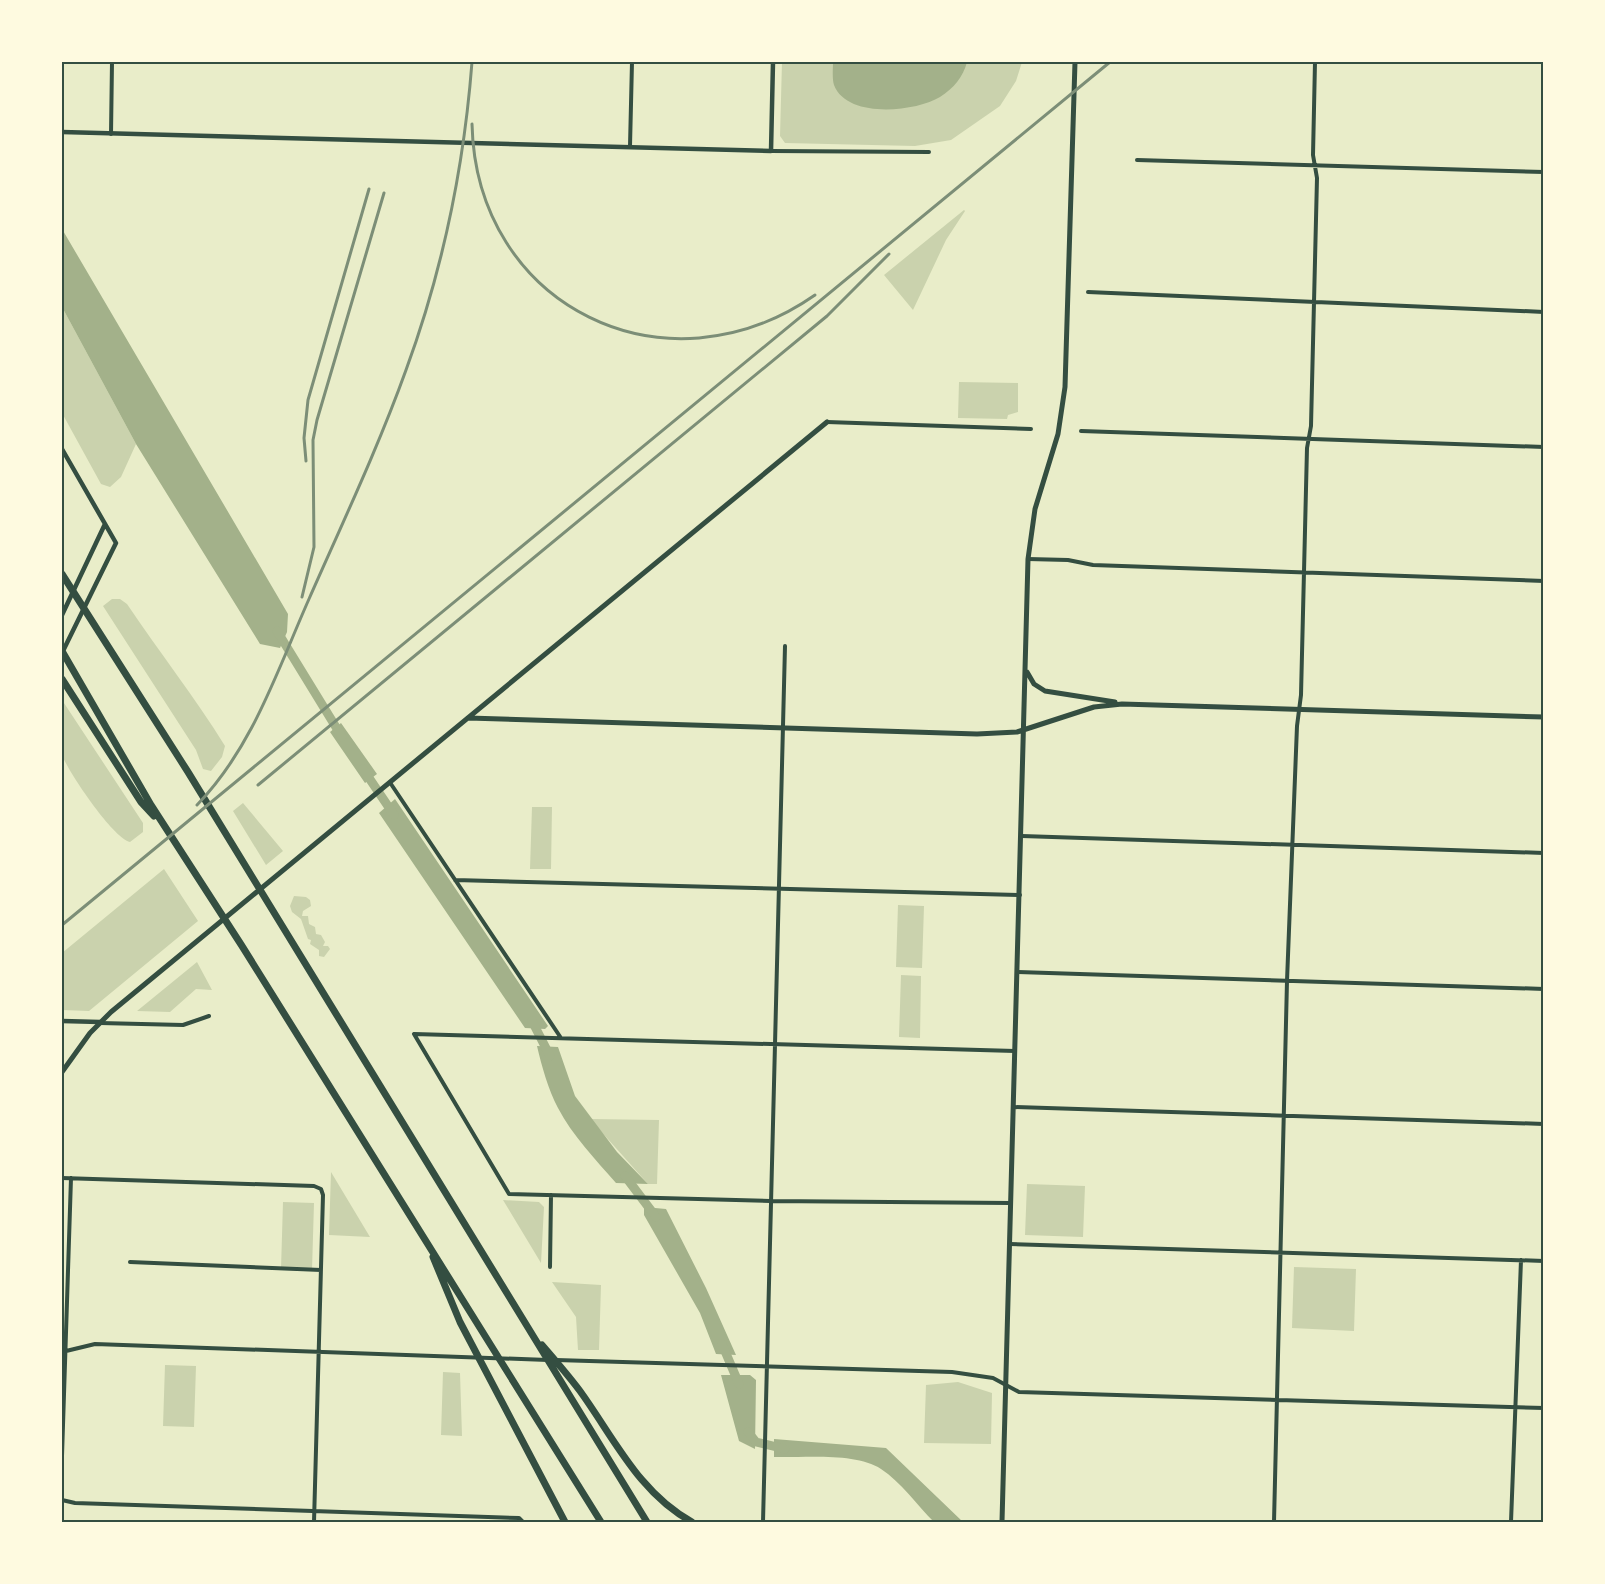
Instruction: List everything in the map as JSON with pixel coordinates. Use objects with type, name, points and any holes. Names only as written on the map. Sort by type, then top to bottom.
[{"type":"highway","points":[[62,574],[188,772],[647,1522]]},
{"type":"highway","points":[[62,653],[79,679],[149,807]]},
{"type":"highway","points":[[62,679],[164,826],[242,946],[601,1522]]},
{"type":"highway","points":[[425,1238],[460,1322],[565,1522]]},
{"type":"highway","points":[[526,1325],[580,1391],[620,1452],[648,1488],[659,1500],[692,1522]]},
{"type":"main road","points":[[1002,1522],[1028,560],[1035,509],[1058,434],[1063,403],[1075,62]]},
{"type":"main road","points":[[62,1072],[100,1023],[827,422]]},
{"type":"main road","points":[[1026,670],[1034,684],[1045,691],[1094,697],[1122,704]]},
{"type":"main road","points":[[468,718],[977,734],[1025,730],[1094,707],[1122,704],[1544,717]]},
{"type":"street","points":[[111,134],[112,62]]},
{"type":"street","points":[[630,146],[632,62]]},
{"type":"street","points":[[771,151],[773,62]]},
{"type":"street","points":[[1274,1522],[1287,981],[1314,302],[1315,62]]},
{"type":"street","points":[[62,132],[771,151],[929,152]]},
{"type":"street","points":[[1137,160],[1544,172]]},
{"type":"street","points":[[1088,292],[1544,312]]},
{"type":"street","points":[[827,422],[1031,429]]},
{"type":"street","points":[[1081,431],[1309,437],[1544,447]]},
{"type":"street","points":[[62,449],[116,543],[62,653]]},
{"type":"street","points":[[62,615],[105,524]]},
{"type":"street","points":[[1028,560],[1068,560],[1093,566],[1544,581]]},
{"type":"street","points":[[763,1522],[777,888],[785,646]]},
{"type":"street","points":[[391,784],[561,1038]]},
{"type":"street","points":[[1022,836],[1544,853]]},
{"type":"street","points":[[455,880],[1020,895]]},
{"type":"street","points":[[1018,972],[1544,988]]},
{"type":"street","points":[[62,1021],[183,1025],[209,1016]]},
{"type":"street","points":[[1011,1203],[770,1202],[509,1194],[414,1034],[1016,1052]]},
{"type":"street","points":[[1014,1107],[1544,1124]]},
{"type":"street","points":[[62,1178],[315,1186],[321,1189],[314,1522]]},
{"type":"street","points":[[62,1456],[63,1350],[71,1178]]},
{"type":"street","points":[[550,1267],[551,1195]]},
{"type":"street","points":[[1010,1244],[1544,1261]]},
{"type":"street","points":[[1511,1522],[1521,1260]]},
{"type":"street","points":[[130,1262],[321,1270]]},
{"type":"street","points":[[63,1350],[95,1344],[765,1368],[952,1372],[993,1378],[1019,1392],[1277,1402],[1544,1408]]},
{"type":"street","points":[[62,1500],[75,1503],[519,1518],[523,1522]]},
{"type":"shaded area","points":[[782,62],[1022,62],[1016,81],[1000,106],[951,140],[915,146],[785,143],[780,136]]},
{"type":"shaded area","points":[[833,62],[967,62],[957,82],[940,97],[915,106],[882,109],[867,108],[841,96],[833,83]]},
{"type":"shaded area","points":[[964,210],[946,240],[913,310],[884,275]]},
{"type":"shaded area","points":[[62,229],[288,614],[287,632],[280,648],[260,644],[136,444],[62,307]]},
{"type":"shaded area","points":[[62,307],[136,444],[121,477],[110,487],[101,484],[62,413]]},
{"type":"shaded area","points":[[959,382],[1018,383],[1018,412],[1008,415],[1007,419],[958,418]]},
{"type":"shaded area","points":[[112,599],[120,599],[127,604],[225,746],[222,757],[211,771],[203,769],[196,750],[103,606]]},
{"type":"shaded area","points":[[62,700],[143,823],[143,832],[130,842],[122,838],[103,817],[66,764],[62,755],[60,736]]},
{"type":"shaded area","points":[[341,723],[377,774],[365,783],[330,732]]},
{"type":"shaded area","points":[[395,799],[548,1026],[545,1029],[525,1028],[379,813]]},
{"type":"shaded area","points":[[243,803],[283,851],[266,865],[233,811]]},
{"type":"shaded area","points":[[532,807],[552,807],[551,869],[530,869]]},
{"type":"shaded area","points":[[164,869],[198,921],[89,1011],[62,1010],[62,953]]},
{"type":"shaded area","points":[[294,896],[306,897],[310,900],[311,906],[303,911],[302,916],[308,916],[309,924],[315,927],[316,934],[321,935],[325,942],[323,946],[328,946],[330,949],[324,957],[319,956],[319,950],[310,944],[311,940],[308,939],[301,919],[292,912],[290,906]]},
{"type":"shaded area","points":[[898,905],[924,906],[922,968],[896,967]]},
{"type":"shaded area","points":[[197,962],[212,990],[196,989],[170,1012],[137,1011]]},
{"type":"shaded area","points":[[901,975],[921,976],[920,1038],[899,1037]]},
{"type":"shaded area","points":[[537,1046],[558,1047],[575,1096],[617,1152],[648,1184],[616,1183],[585,1147],[570,1128],[554,1101]]},
{"type":"shaded area","points":[[590,1119],[659,1120],[657,1184],[648,1184]]},
{"type":"shaded area","points":[[331,1172],[370,1237],[329,1235]]},
{"type":"shaded area","points":[[1027,1184],[1085,1186],[1083,1237],[1025,1235]]},
{"type":"shaded area","points":[[503,1200],[539,1202],[544,1207],[541,1263]]},
{"type":"shaded area","points":[[283,1202],[314,1203],[312,1270],[281,1269]]},
{"type":"shaded area","points":[[644,1207],[666,1209],[706,1288],[736,1355],[716,1354],[700,1313],[644,1215]]},
{"type":"shaded area","points":[[1294,1267],[1356,1269],[1354,1331],[1292,1328]]},
{"type":"shaded area","points":[[552,1282],[601,1285],[599,1350],[578,1350],[576,1317]]},
{"type":"shaded area","points":[[165,1365],[196,1366],[194,1427],[163,1426]]},
{"type":"shaded area","points":[[443,1372],[460,1373],[462,1436],[441,1435]]},
{"type":"shaded area","points":[[721,1375],[750,1375],[756,1380],[755,1449],[739,1441]]},
{"type":"shaded area","points":[[958,1382],[992,1393],[991,1444],[924,1443],[926,1385]]},
{"type":"shaded area","points":[[774,1439],[886,1448],[963,1522],[934,1522],[895,1480],[870,1464],[844,1458],[774,1457]]},
{"type":"waterway","points":[[277,631],[342,737]]},
{"type":"waterway","points":[[363,769],[394,815]]},
{"type":"waterway","points":[[532,1021],[550,1056]]},
{"type":"waterway","points":[[625,1176],[656,1217]]},
{"type":"waterway","points":[[722,1344],[739,1384]]},
{"type":"waterway","points":[[748,1432],[756,1442],[785,1449]]},
{"type":"railway","points":[[197,805],[234,758],[262,707],[372,457],[406,370],[419,333],[450,218],[463,140],[472,62]]},
{"type":"railway","points":[[62,925],[1110,62]]},
{"type":"railway","points":[[472,124],[482,188],[506,243],[543,286],[589,317],[642,335],[699,338],[758,325],[815,295]]},
{"type":"railway","points":[[306,461],[304,438],[308,400],[369,189]]},
{"type":"railway","points":[[302,597],[314,547],[313,440],[317,420],[384,193]]},
{"type":"railway","points":[[258,785],[827,316],[889,254]]}]
